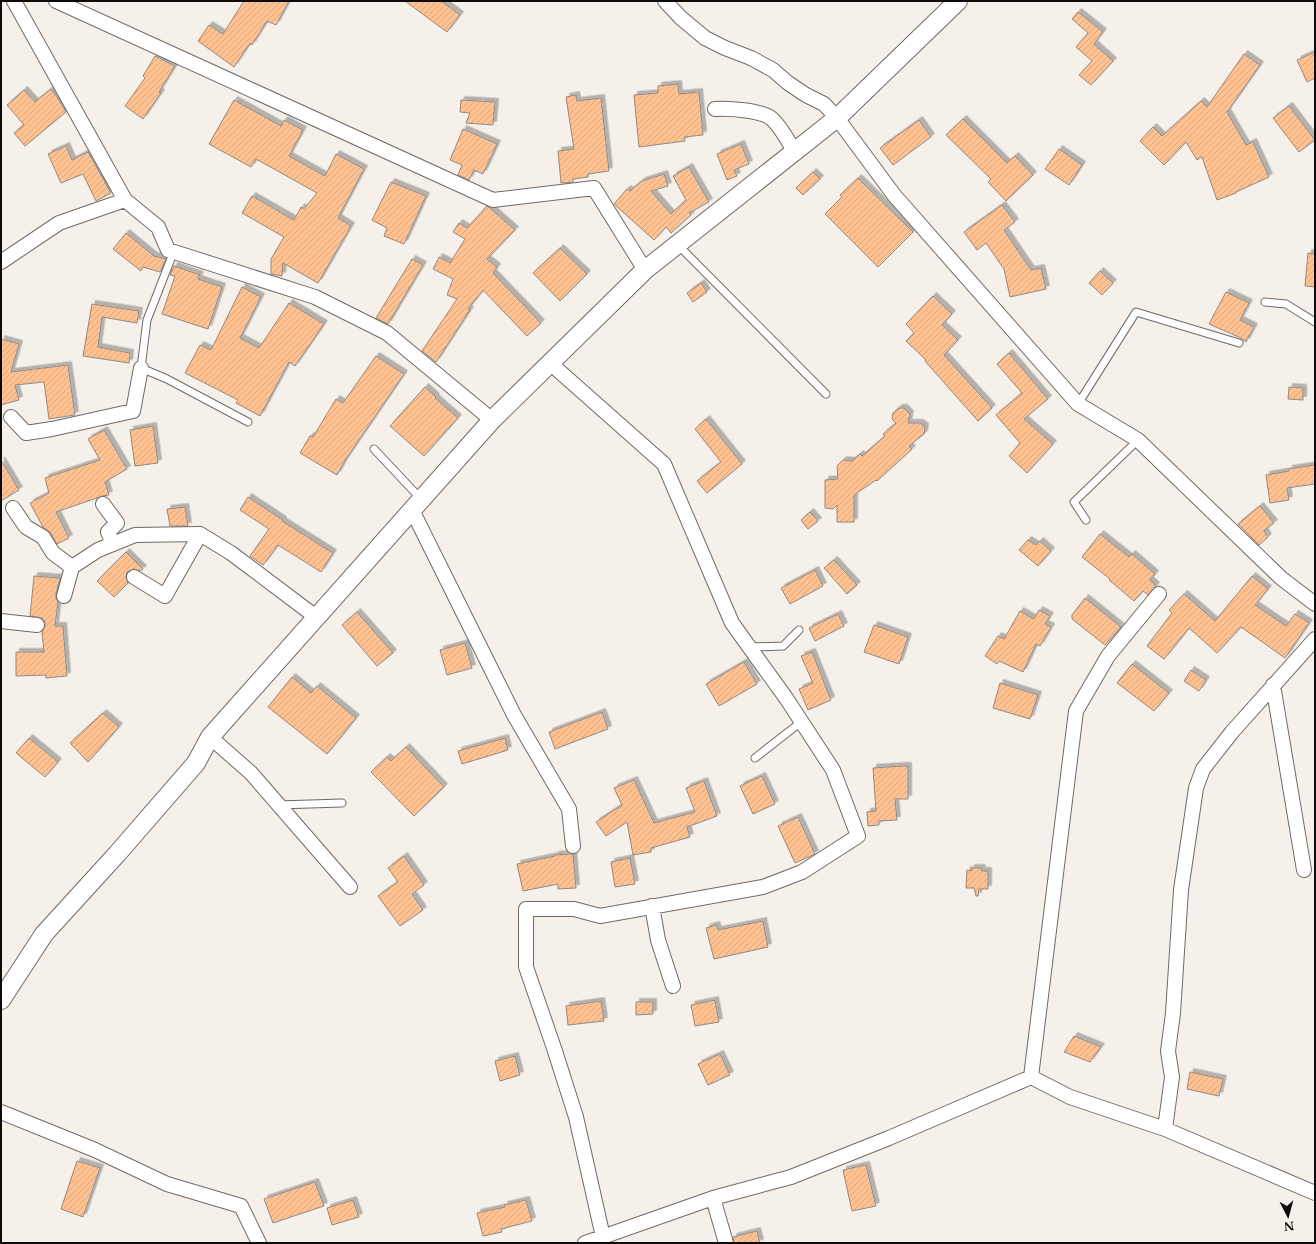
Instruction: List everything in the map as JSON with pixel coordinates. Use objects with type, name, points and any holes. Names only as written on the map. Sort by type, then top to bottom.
[{"type":"street","points":[[14,1],[125,200],[158,227],[168,250],[315,297],[387,333],[492,420]]},
{"type":"street","points":[[56,1],[493,200],[594,188],[645,270]]},
{"type":"street","points":[[665,1],[681,18],[705,38],[724,48],[751,58],[773,70],[794,87],[824,104],[837,118],[894,196],[1078,404],[1138,440],[1281,578],[1315,604]]},
{"type":"street","points":[[1,1000],[44,934],[117,854],[196,763],[210,737],[492,420],[645,270],[837,118],[958,1]]},
{"type":"street","points":[[714,109],[731,109],[758,113],[771,118],[795,152]]},
{"type":"street","points":[[1,262],[58,224],[125,200]]},
{"type":"street","points":[[550,363],[664,464],[732,623],[786,698],[833,770],[858,836],[802,872],[763,887],[600,916],[574,909],[526,909],[526,967],[576,1117],[603,1237]]},
{"type":"street","points":[[11,417],[26,433],[52,429],[133,411],[141,368]]},
{"type":"street","points":[[103,504],[117,523],[108,532],[113,544]]},
{"type":"street","points":[[417,505],[514,715],[569,809],[573,846]]},
{"type":"street","points":[[13,508],[26,527],[43,537],[52,553],[72,567]]},
{"type":"street","points":[[64,596],[72,567],[98,550],[136,535],[200,534],[231,553],[316,617]]},
{"type":"street","points":[[134,577],[165,596],[200,534]]},
{"type":"street","points":[[1031,1077],[1076,711],[1108,656],[1159,594]]},
{"type":"street","points":[[1,621],[37,624]]},
{"type":"street","points":[[1165,1129],[1172,1077],[1168,1051],[1173,1013],[1181,890],[1196,788],[1203,770],[1232,732],[1315,638]]},
{"type":"street","points":[[1273,685],[1304,870]]},
{"type":"street","points":[[210,737],[251,773],[350,887]]},
{"type":"street","points":[[652,906],[658,940],[673,986]]},
{"type":"street","points":[[1031,1077],[1070,1097],[1165,1129],[1315,1193]]},
{"type":"street","points":[[585,1243],[713,1198],[791,1177],[889,1138],[1031,1077]]},
{"type":"street","points":[[1,1112],[94,1150],[167,1184],[241,1206],[259,1243]]},
{"type":"street","points":[[713,1198],[726,1243]]},
{"type":"lane","points":[[677,244],[826,394]]},
{"type":"lane","points":[[174,251],[147,320],[141,368],[167,379],[248,422]]},
{"type":"lane","points":[[1264,302],[1286,304],[1315,322]]},
{"type":"lane","points":[[1078,404],[1136,312],[1239,343]]},
{"type":"lane","points":[[1086,520],[1074,502],[1138,440]]},
{"type":"lane","points":[[374,449],[417,505]]},
{"type":"lane","points":[[749,647],[782,646],[799,630]]},
{"type":"lane","points":[[755,758],[801,722]]},
{"type":"lane","points":[[278,804],[342,803]]},
{"type":"building","points":[[244,1],[289,1],[276,25],[267,21],[252,45],[250,43],[234,67],[198,41],[209,25],[223,34]]},
{"type":"building","points":[[405,1],[441,1],[460,15],[447,32]]},
{"type":"building","points":[[1078,12],[1103,32],[1094,44],[1113,61],[1091,85],[1079,75],[1092,61],[1076,47],[1088,33],[1072,19]]},
{"type":"building","points":[[1315,52],[1315,78],[1307,82],[1297,60]]},
{"type":"building","points":[[1244,54],[1260,65],[1227,112],[1246,145],[1253,142],[1269,177],[1236,193],[1217,200],[1202,157],[1197,160],[1186,142],[1164,165],[1140,141],[1153,127],[1162,136],[1201,101],[1207,107]]},
{"type":"building","points":[[155,56],[175,66],[159,92],[161,93],[143,119],[125,106],[145,78],[143,76]]},
{"type":"building","points":[[678,84],[679,94],[699,92],[703,135],[684,137],[685,141],[639,147],[634,95],[658,93],[658,86]]},
{"type":"building","points":[[51,89],[66,112],[25,146],[14,133],[24,125],[7,105],[24,90],[35,102]]},
{"type":"building","points":[[576,95],[577,101],[601,98],[609,171],[588,174],[588,177],[573,179],[573,182],[561,183],[558,151],[574,149],[566,97]]},
{"type":"building","points":[[234,100],[281,126],[284,120],[303,130],[289,156],[325,176],[336,154],[364,169],[338,218],[351,226],[318,283],[283,263],[282,276],[271,274],[271,259],[284,237],[242,213],[252,196],[294,220],[301,207],[304,209],[317,193],[256,159],[251,167],[209,144]]},
{"type":"building","points":[[461,100],[495,102],[493,125],[466,123],[470,113],[460,112]]},
{"type":"building","points":[[1289,106],[1315,140],[1299,152],[1273,118]]},
{"type":"building","points":[[963,119],[1007,163],[1015,156],[1033,175],[1006,201],[988,182],[991,179],[946,135]]},
{"type":"building","points":[[919,120],[931,137],[893,165],[880,148]]},
{"type":"building","points":[[463,129],[497,144],[483,174],[474,170],[469,180],[458,175],[462,165],[450,160]]},
{"type":"building","points":[[741,144],[749,164],[734,170],[737,176],[727,180],[717,154]]},
{"type":"building","points":[[66,146],[72,160],[88,152],[111,193],[96,201],[83,174],[61,183],[48,154]]},
{"type":"building","points":[[1059,149],[1082,165],[1069,185],[1045,169]]},
{"type":"building","points":[[689,167],[709,202],[689,213],[691,215],[671,233],[666,227],[654,240],[614,204],[627,189],[630,191],[642,181],[664,174],[668,186],[651,191],[671,214],[686,200],[673,176]]},
{"type":"building","points":[[813,172],[820,179],[803,195],[796,188]]},
{"type":"building","points":[[858,178],[913,232],[878,267],[825,214],[842,197],[840,195]]},
{"type":"building","points":[[391,182],[426,196],[404,244],[384,236],[387,228],[372,220]]},
{"type":"building","points":[[1002,205],[1015,222],[1004,230],[1031,270],[1041,268],[1046,289],[1010,297],[1004,269],[986,243],[977,250],[964,232]]},
{"type":"building","points":[[487,206],[515,230],[487,259],[497,267],[493,273],[541,323],[527,336],[483,290],[468,309],[470,310],[436,362],[422,351],[457,299],[447,295],[453,279],[433,269],[439,257],[450,263],[465,239],[453,232],[459,223],[467,228]]},
{"type":"building","points":[[126,233],[154,256],[166,259],[160,272],[143,267],[141,271],[113,249]]},
{"type":"building","points":[[560,248],[587,274],[560,301],[533,273]]},
{"type":"building","points":[[1308,253],[1315,254],[1315,287],[1305,286]]},
{"type":"building","points":[[412,259],[423,265],[388,324],[376,318]]},
{"type":"building","points":[[174,266],[200,275],[198,279],[222,287],[208,329],[162,314],[175,276],[170,275]]},
{"type":"building","points":[[1100,271],[1113,283],[1102,295],[1089,283]]},
{"type":"building","points":[[701,283],[707,292],[693,302],[687,293]]},
{"type":"building","points":[[242,287],[261,297],[240,338],[259,348],[289,303],[324,324],[295,366],[289,362],[260,416],[236,403],[238,400],[185,373],[200,345],[211,350]]},
{"type":"building","points":[[1226,292],[1249,303],[1240,320],[1254,327],[1246,342],[1241,338],[1209,324]]},
{"type":"building","points":[[933,296],[952,314],[942,325],[958,340],[944,355],[992,408],[978,421],[925,361],[926,360],[906,341],[914,333],[906,324]]},
{"type":"building","points":[[92,304],[139,311],[137,323],[102,317],[98,347],[130,353],[129,363],[83,356]]},
{"type":"building","points":[[1,339],[19,344],[11,372],[68,365],[75,415],[49,419],[44,382],[15,385],[19,400],[1,405]]},
{"type":"building","points":[[1009,353],[1048,399],[1024,419],[1053,444],[1027,473],[1009,456],[1020,443],[996,415],[1022,393],[997,364]]},
{"type":"building","points":[[376,356],[404,374],[344,462],[337,475],[300,453],[310,436],[313,437],[336,399],[343,403]]},
{"type":"building","points":[[425,387],[458,418],[424,456],[390,426]]},
{"type":"building","points":[[1289,387],[1303,388],[1303,400],[1288,399]]},
{"type":"building","points":[[899,408],[904,408],[910,414],[908,423],[920,423],[925,427],[924,434],[909,446],[912,449],[877,481],[876,480],[854,495],[854,522],[837,522],[837,505],[833,509],[825,508],[825,480],[838,479],[837,466],[843,460],[852,461],[860,454],[862,456],[885,436],[883,434],[896,423],[892,419],[893,413]]},
{"type":"building","points":[[706,419],[742,464],[707,493],[697,481],[721,462],[695,429]]},
{"type":"building","points":[[153,426],[158,463],[135,466],[130,430]]},
{"type":"building","points":[[104,430],[127,469],[105,482],[109,495],[56,512],[69,538],[57,544],[50,532],[43,527],[30,503],[49,493],[45,478],[100,460],[88,439]]},
{"type":"building","points":[[1,460],[19,490],[1,501]]},
{"type":"building","points":[[1315,465],[1315,484],[1287,488],[1289,500],[1270,503],[1266,475],[1289,471],[1289,469]]},
{"type":"building","points":[[248,497],[283,520],[282,521],[333,553],[321,572],[278,545],[263,565],[250,556],[269,529],[240,510]]},
{"type":"building","points":[[1260,506],[1274,523],[1264,531],[1268,537],[1259,545],[1238,524]]},
{"type":"building","points":[[185,507],[188,526],[170,526],[167,509]]},
{"type":"building","points":[[810,512],[818,521],[808,529],[801,520]]},
{"type":"building","points":[[1100,534],[1129,557],[1132,554],[1155,574],[1150,580],[1156,586],[1148,595],[1143,591],[1134,601],[1109,580],[1110,579],[1082,557]]},
{"type":"building","points":[[1028,540],[1036,545],[1040,541],[1051,551],[1038,566],[1019,550]]},
{"type":"building","points":[[126,552],[143,569],[140,571],[134,569],[127,572],[126,577],[128,583],[114,597],[97,581]]},
{"type":"building","points":[[834,560],[857,585],[847,594],[824,568]]},
{"type":"building","points":[[815,570],[823,586],[790,604],[781,588]]},
{"type":"building","points":[[34,576],[60,578],[56,594],[58,602],[55,626],[63,626],[67,676],[46,678],[46,675],[16,676],[16,652],[44,652],[42,632],[45,622],[42,618],[30,616]]},
{"type":"building","points":[[1252,576],[1268,589],[1255,605],[1286,626],[1295,614],[1309,623],[1285,658],[1241,627],[1217,653],[1189,628],[1164,659],[1147,646],[1172,613],[1169,610],[1184,594],[1215,621]]},
{"type":"building","points":[[1085,598],[1121,627],[1105,645],[1072,619],[1072,615]]},
{"type":"building","points":[[1039,610],[1050,616],[1045,624],[1051,627],[1040,646],[1036,644],[1023,672],[999,661],[997,664],[985,656],[998,636],[1004,639],[1020,611],[1034,619]]},
{"type":"building","points":[[357,612],[393,653],[377,666],[342,625]]},
{"type":"building","points":[[838,614],[844,626],[815,641],[809,628]]},
{"type":"building","points":[[874,625],[908,637],[899,664],[864,652]]},
{"type":"building","points":[[465,643],[472,668],[447,675],[440,650]]},
{"type":"building","points":[[812,652],[831,700],[808,710],[799,689],[813,683],[801,656]]},
{"type":"building","points":[[744,662],[757,684],[719,706],[706,684]]},
{"type":"building","points":[[1132,664],[1169,693],[1154,711],[1117,683]]},
{"type":"building","points":[[1191,670],[1206,680],[1199,691],[1184,681]]},
{"type":"building","points":[[292,677],[311,693],[317,686],[356,718],[327,754],[268,707]]},
{"type":"building","points":[[1000,683],[1038,695],[1030,719],[993,708]]},
{"type":"building","points":[[602,712],[608,729],[555,749],[549,732]]},
{"type":"building","points":[[103,713],[119,727],[88,762],[70,743]]},
{"type":"building","points":[[29,738],[58,762],[45,777],[16,753]]},
{"type":"building","points":[[505,738],[508,750],[462,764],[458,751]]},
{"type":"building","points":[[406,747],[444,787],[414,816],[371,772],[387,757],[391,761]]},
{"type":"building","points":[[908,766],[908,799],[895,799],[897,820],[879,821],[879,825],[868,826],[867,812],[876,811],[873,768]]},
{"type":"building","points":[[762,776],[775,804],[753,814],[740,786]]},
{"type":"building","points":[[634,780],[654,823],[695,812],[686,788],[704,781],[717,816],[687,827],[690,837],[651,848],[651,852],[633,855],[627,822],[606,836],[596,822],[622,805],[614,788]]},
{"type":"building","points":[[798,817],[815,854],[795,863],[778,826]]},
{"type":"building","points":[[573,854],[576,888],[558,889],[558,884],[523,891],[517,864],[555,855]]},
{"type":"building","points":[[404,856],[424,885],[412,894],[423,910],[400,926],[378,896],[398,882],[388,868]]},
{"type":"building","points":[[630,858],[635,884],[615,887],[611,862]]},
{"type":"building","points":[[971,868],[982,868],[981,871],[988,871],[988,889],[979,889],[978,896],[976,896],[974,888],[966,888],[967,870],[971,871]]},
{"type":"building","points":[[763,921],[768,947],[714,959],[706,928],[716,925],[718,930]]},
{"type":"building","points":[[715,1000],[719,1022],[695,1026],[691,1005]]},
{"type":"building","points":[[601,1001],[604,1021],[568,1025],[566,1006]]},
{"type":"building","points":[[636,1002],[653,1002],[653,1014],[636,1015]]},
{"type":"building","points":[[1074,1036],[1101,1047],[1090,1062],[1064,1052]]},
{"type":"building","points":[[720,1054],[730,1075],[708,1085],[698,1064]]},
{"type":"building","points":[[515,1056],[520,1075],[500,1081],[495,1061]]},
{"type":"building","points":[[1190,1072],[1223,1079],[1219,1096],[1187,1089]]},
{"type":"building","points":[[77,1161],[100,1168],[83,1217],[61,1209]]},
{"type":"building","points":[[866,1165],[876,1206],[852,1211],[843,1170]]},
{"type":"building","points":[[315,1182],[324,1206],[273,1223],[264,1199]]},
{"type":"building","points":[[353,1200],[359,1217],[332,1225],[327,1208]]},
{"type":"building","points":[[526,1200],[532,1221],[501,1229],[502,1232],[483,1236],[477,1213],[505,1207],[504,1205]]},
{"type":"building","points":[[757,1231],[760,1243],[734,1243],[733,1237]]}]
